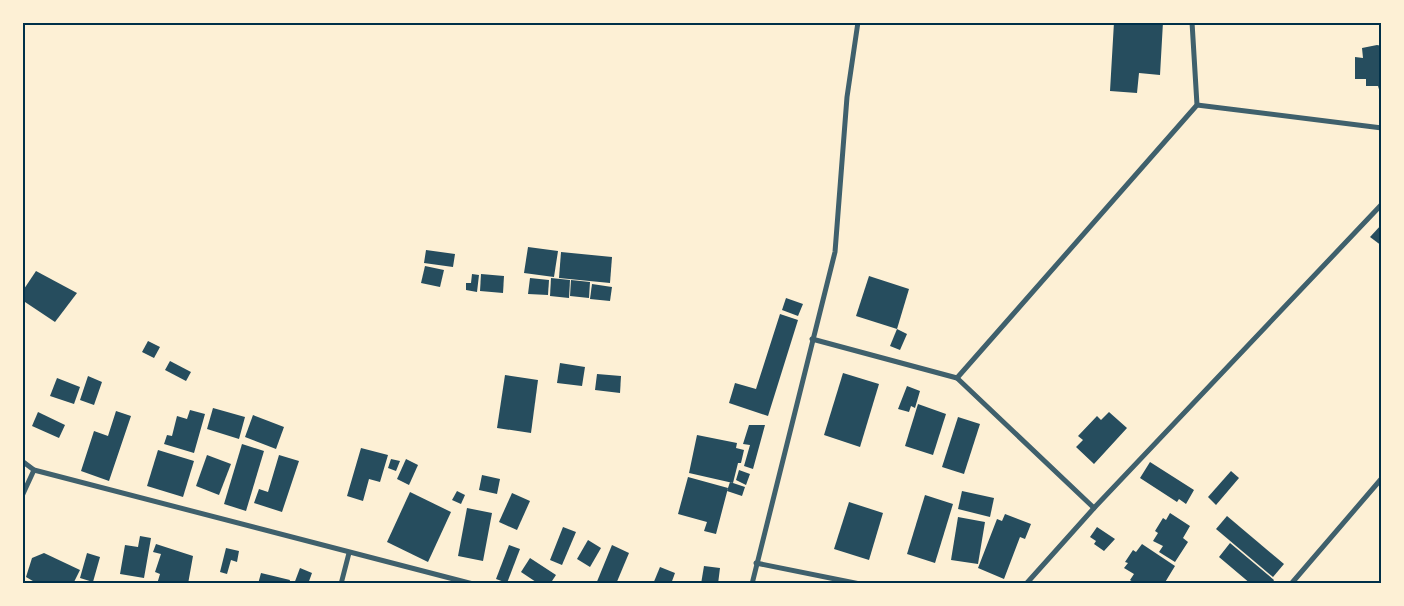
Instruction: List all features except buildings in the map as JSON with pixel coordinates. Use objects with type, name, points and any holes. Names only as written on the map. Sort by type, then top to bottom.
[{"type":"street","points":[[752,584],[835,252],[846,97],[858,22]]},
{"type":"street","points":[[957,378],[1197,105],[1192,22]]},
{"type":"street","points":[[1197,105],[1382,128]]},
{"type":"street","points":[[1026,584],[1094,508],[1382,204]]},
{"type":"street","points":[[812,339],[957,378],[1094,508]]},
{"type":"street","points":[[22,461],[34,470],[473,584]]},
{"type":"street","points":[[22,496],[34,470]]},
{"type":"street","points":[[1291,584],[1382,478]]},
{"type":"street","points":[[341,584],[349,553]]},
{"type":"street","points":[[756,564],[860,584]]}]
